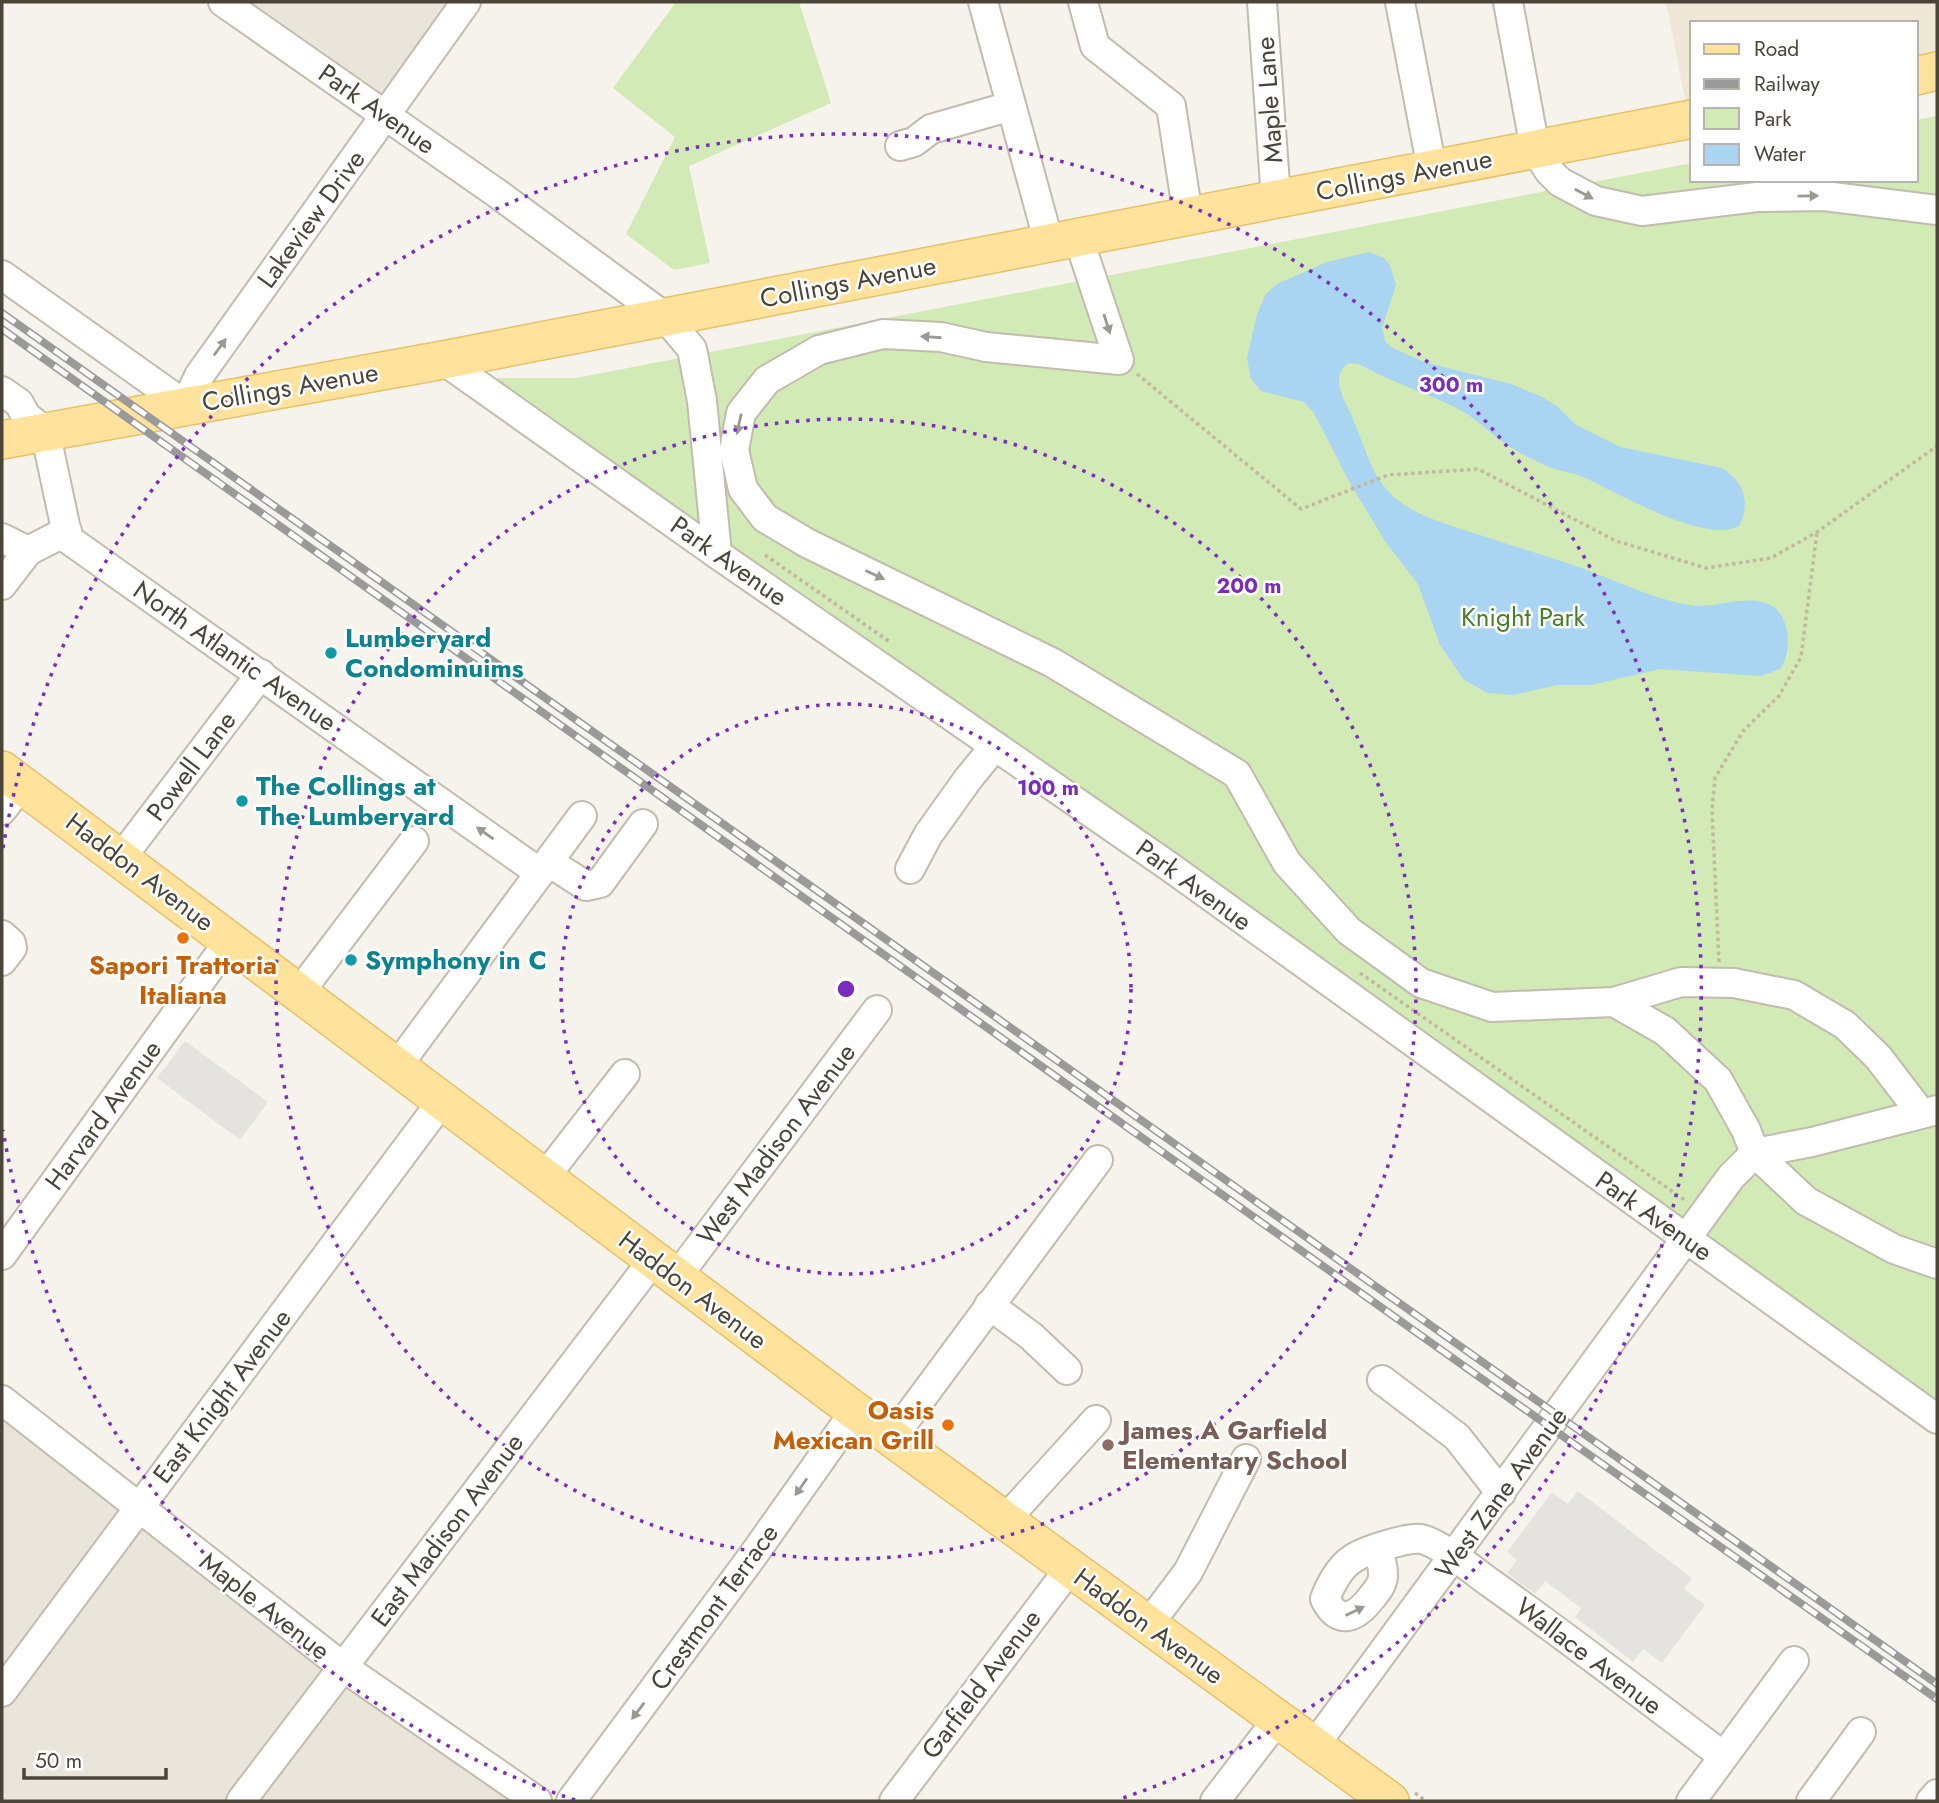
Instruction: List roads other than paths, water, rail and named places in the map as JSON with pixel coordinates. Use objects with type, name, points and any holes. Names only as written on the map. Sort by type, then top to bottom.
[{"type":"main road","points":[[1918,76],[1937,72]]},
{"type":"main road","name":"Collings Avenue","points":[[2,440],[443,360],[1690,119]]},
{"type":"main road","name":"Haddon Avenue","points":[[8,788],[121,858],[855,1411],[1390,1801]]},
{"type":"street","name":"Park Avenue","points":[[223,2],[498,194],[665,317],[692,349],[702,401],[717,554]]},
{"type":"street","name":"Lakeview Drive","points":[[186,405],[199,376],[466,2]]},
{"type":"street","points":[[983,2],[1011,106],[1064,240],[1119,360],[986,347],[941,337],[883,334],[819,350],[767,380],[741,413],[734,450],[743,489],[765,518],[807,544],[1053,663],[1237,775],[1287,863],[1349,931],[1421,983],[1492,1007],[1614,1002],[1681,982],[1734,984],[1794,995],[1845,1025],[1929,1111],[1812,1142],[1755,1153]]},
{"type":"street","points":[[1083,2],[1095,46],[1171,106],[1188,216]]},
{"type":"street","name":"Maple Lane","points":[[1262,2],[1276,199]]},
{"type":"street","points":[[1400,2],[1432,169]]},
{"type":"street","points":[[1508,2],[1535,149],[1549,171],[1560,182],[1595,201],[1642,211],[1758,197],[1825,196],[1937,210]]},
{"type":"street","points":[[900,146],[914,142],[930,130],[1011,106]]},
{"type":"street","points":[[2,275],[186,405]]},
{"type":"street","name":"Park Avenue","points":[[443,360],[717,554],[1170,867],[1937,1419]]},
{"type":"street","points":[[2,584],[27,551],[66,531],[45,431],[26,416],[10,397]]},
{"type":"street","name":"North Atlantic Avenue","points":[[66,531],[68,539],[354,740],[544,867],[586,886],[600,883],[643,824]]},
{"type":"street","points":[[2,538],[27,551]]},
{"type":"street","name":"Powell Lane","points":[[121,858],[261,674]]},
{"type":"street","points":[[910,869],[928,835],[995,746]]},
{"type":"street","points":[[398,1065],[582,816]]},
{"type":"street","points":[[301,993],[414,841]]},
{"type":"street","name":"Harvard Avenue","points":[[2,1255],[230,940]]},
{"type":"street","points":[[1614,1002],[1665,1031],[1718,1080],[1746,1130],[1755,1153],[1806,1201],[1894,1249],[1937,1264]]},
{"type":"street","name":"West Madison Avenue","points":[[664,1269],[877,1010]]},
{"type":"street","points":[[544,1178],[625,1074]]},
{"type":"street","name":"East Knight Avenue","points":[[2,1692],[442,1101]]},
{"type":"street","name":"West Zane Avenue","points":[[1314,1746],[1731,1177],[1755,1153]]},
{"type":"street","points":[[892,1438],[1098,1160]]},
{"type":"street","name":"East Madison Avenue","points":[[242,1801],[343,1667],[664,1269]]},
{"type":"street","points":[[989,1306],[1031,1336],[1067,1370]]},
{"type":"street","points":[[1382,1380],[1457,1437],[1501,1493]]},
{"type":"street","name":"Maple Avenue","points":[[2,1400],[343,1667],[537,1801]]},
{"type":"street","name":"Crestmont Terrace","points":[[571,1801],[754,1554],[855,1411]]},
{"type":"street","points":[[1005,1520],[1096,1420]]},
{"type":"street","points":[[1148,1625],[1188,1572],[1246,1459]]},
{"type":"street","name":"Wallace Avenue","points":[[1378,1549],[1406,1540],[1421,1539],[1454,1557],[1543,1620],[1723,1756]]},
{"type":"street","name":"Garfield Avenue","points":[[894,1801],[1070,1568]]},
{"type":"street","points":[[1691,1801],[1794,1661]]},
{"type":"street","points":[[1215,1801],[1278,1719]]},
{"type":"street","points":[[1811,1801],[1861,1732]]},
{"type":"street","points":[[1931,1801],[1937,1794]]},
{"type":"water","points":[[1369,252],[1384,258],[1390,266],[1396,285],[1382,328],[1385,341],[1391,347],[1424,362],[1511,384],[1542,397],[1558,407],[1576,425],[1620,447],[1722,468],[1736,479],[1745,501],[1739,526],[1724,530],[1705,528],[1660,514],[1581,476],[1535,461],[1456,408],[1359,364],[1349,363],[1340,373],[1339,385],[1373,469],[1386,489],[1403,504],[1430,518],[1573,565],[1659,598],[1699,606],[1752,601],[1772,606],[1783,618],[1788,636],[1786,654],[1780,669],[1761,676],[1660,669],[1591,685],[1558,685],[1513,695],[1487,693],[1463,679],[1440,645],[1418,584],[1385,541],[1351,485],[1314,413],[1304,402],[1261,391],[1251,379],[1247,358],[1257,314],[1266,294],[1277,284],[1327,262]]},
{"type":"railway","points":[[2,313],[1937,1684]]},
{"type":"railway","points":[[2,329],[1937,1699]]},
{"type":"place","name":"Lumberyard Condominuims","points":[[331,653]]},
{"type":"place","name":"The Collings at The Lumberyard","points":[[242,801]]},
{"type":"place","name":"Sapori Trattoria Italiana","points":[[183,938]]},
{"type":"place","name":"Symphony in C","points":[[351,960]]},
{"type":"place","name":"Oasis Mexican Grill","points":[[948,1425]]},
{"type":"place","name":"James A Garfield Elementary School","points":[[1108,1445]]},
{"type":"park label","name":"Knight Park","points":[[1523,617]]}]
